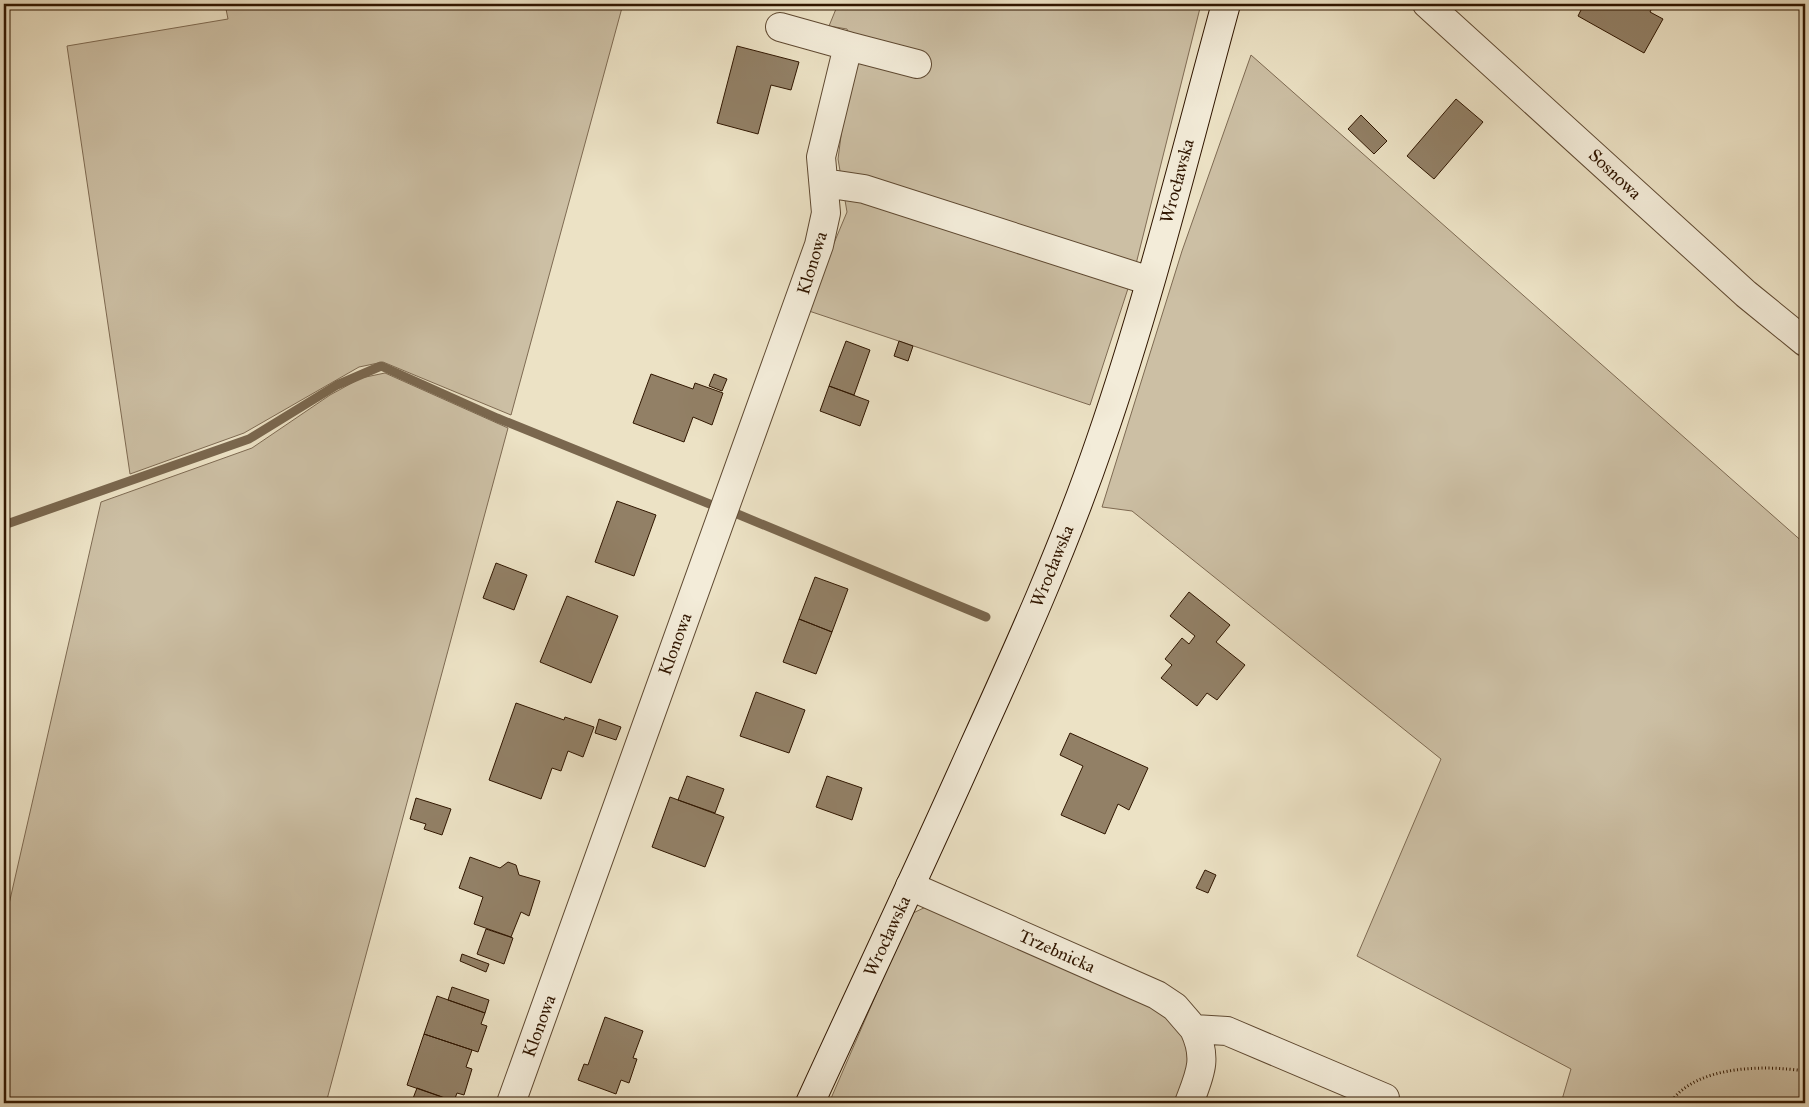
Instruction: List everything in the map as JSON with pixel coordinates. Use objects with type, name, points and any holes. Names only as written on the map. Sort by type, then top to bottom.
[{"type":"street","name":"Wrocławska","points":[[810,1103],[1054,567],[1100,442],[1150,280],[1226,4]]},
{"type":"street","name":"Sosnowa","points":[[1427,4],[1746,294],[1805,342]]},
{"type":"street","points":[[780,28],[917,64]]},
{"type":"street","name":"Klonowa","points":[[511,1103],[819,245],[826,213],[821,157],[848,46]]},
{"type":"street","points":[[824,183],[864,189],[1150,280]]},
{"type":"street","name":"Trzebnicka","points":[[910,886],[1158,995],[1175,1007],[1194,1029],[1200,1042],[1202,1068],[1189,1103]]},
{"type":"street","points":[[1194,1029],[1226,1032],[1385,1098]]},
{"type":"path","points":[[1670,1103],[1675,1095],[1711,1073],[1778,1067],[1805,1070]]},
{"type":"shaded area","points":[[225,4],[623,4],[511,415],[383,362],[359,367],[244,433],[130,474],[67,46],[228,19]]},
{"type":"shaded area","points":[[838,4],[1201,4],[1136,264],[1090,405],[806,310],[847,212],[838,159],[853,44],[847,29],[829,26]]},
{"type":"shaded area","points":[[1251,55],[1805,544],[1805,1103],[1561,1103],[1571,1069],[1357,956],[1441,759],[1132,511],[1102,507],[1182,251]]},
{"type":"shaded area","points":[[385,373],[508,428],[326,1103],[4,1103],[4,926],[101,502],[252,448],[330,395],[361,378]]},
{"type":"shaded area","points":[[930,905],[1180,1021],[1195,1051],[1178,1103],[829,1103],[911,914]]},
{"type":"building","points":[[1584,4],[1654,4],[1650,12],[1663,19],[1644,53],[1578,16]]},
{"type":"building","points":[[737,46],[799,62],[791,90],[771,85],[758,134],[717,123]]},
{"type":"building","points":[[1456,99],[1483,122],[1434,179],[1407,156]]},
{"type":"building","points":[[1361,115],[1387,141],[1374,154],[1348,129]]},
{"type":"building","points":[[846,341],[870,350],[854,395],[829,386]]},
{"type":"building","points":[[899,341],[913,346],[908,361],[894,356]]},
{"type":"building","points":[[651,374],[693,389],[695,383],[723,393],[712,425],[693,417],[684,442],[633,423]]},
{"type":"building","points":[[714,374],[727,379],[722,391],[709,386]]},
{"type":"building","points":[[829,386],[869,401],[860,426],[820,411]]},
{"type":"building","points":[[617,501],[656,515],[634,576],[595,562]]},
{"type":"building","points":[[496,563],[527,575],[514,610],[483,598]]},
{"type":"building","points":[[815,577],[848,589],[832,632],[799,619]]},
{"type":"building","points":[[1189,592],[1230,625],[1216,642],[1245,665],[1217,700],[1207,693],[1197,706],[1161,678],[1172,665],[1165,659],[1182,638],[1189,644],[1195,636],[1170,616]]},
{"type":"building","points":[[567,596],[618,616],[591,683],[540,662]]},
{"type":"building","points":[[799,619],[832,632],[816,674],[783,662]]},
{"type":"building","points":[[756,692],[805,710],[789,753],[740,736]]},
{"type":"building","points":[[516,703],[564,720],[565,717],[594,727],[583,757],[568,751],[561,771],[552,768],[541,799],[489,780]]},
{"type":"building","points":[[599,719],[621,727],[616,740],[595,733]]},
{"type":"building","points":[[1070,733],[1148,768],[1129,810],[1118,804],[1105,834],[1061,815],[1083,766],[1060,755]]},
{"type":"building","points":[[687,776],[724,789],[715,813],[678,800]]},
{"type":"building","points":[[827,776],[862,788],[852,820],[816,807]]},
{"type":"building","points":[[670,797],[724,817],[705,867],[652,847]]},
{"type":"building","points":[[416,798],[451,809],[442,835],[424,829],[426,824],[410,819]]},
{"type":"building","points":[[470,857],[500,868],[508,862],[516,865],[519,875],[540,881],[529,916],[521,912],[511,937],[474,924],[483,897],[459,888]]},
{"type":"building","points":[[1205,870],[1216,875],[1208,893],[1196,888]]},
{"type":"building","points":[[486,929],[513,938],[504,964],[477,954]]},
{"type":"building","points":[[462,954],[489,964],[486,972],[460,961]]},
{"type":"building","points":[[452,987],[489,1000],[485,1013],[448,1000]]},
{"type":"building","points":[[437,996],[485,1013],[481,1024],[487,1026],[478,1052],[424,1034]]},
{"type":"building","points":[[605,1017],[643,1031],[633,1058],[637,1059],[629,1083],[621,1080],[616,1094],[578,1080],[584,1064],[588,1065]]},
{"type":"building","points":[[424,1034],[472,1050],[466,1067],[472,1069],[464,1095],[457,1093],[454,1101],[407,1085]]},
{"type":"building","points":[[417,1088],[442,1097],[440,1103],[412,1101]]},
{"type":"waterway","points":[[4,525],[249,439],[337,385],[381,366],[497,418],[717,507]]},
{"type":"waterway","points":[[735,513],[986,617]]}]
